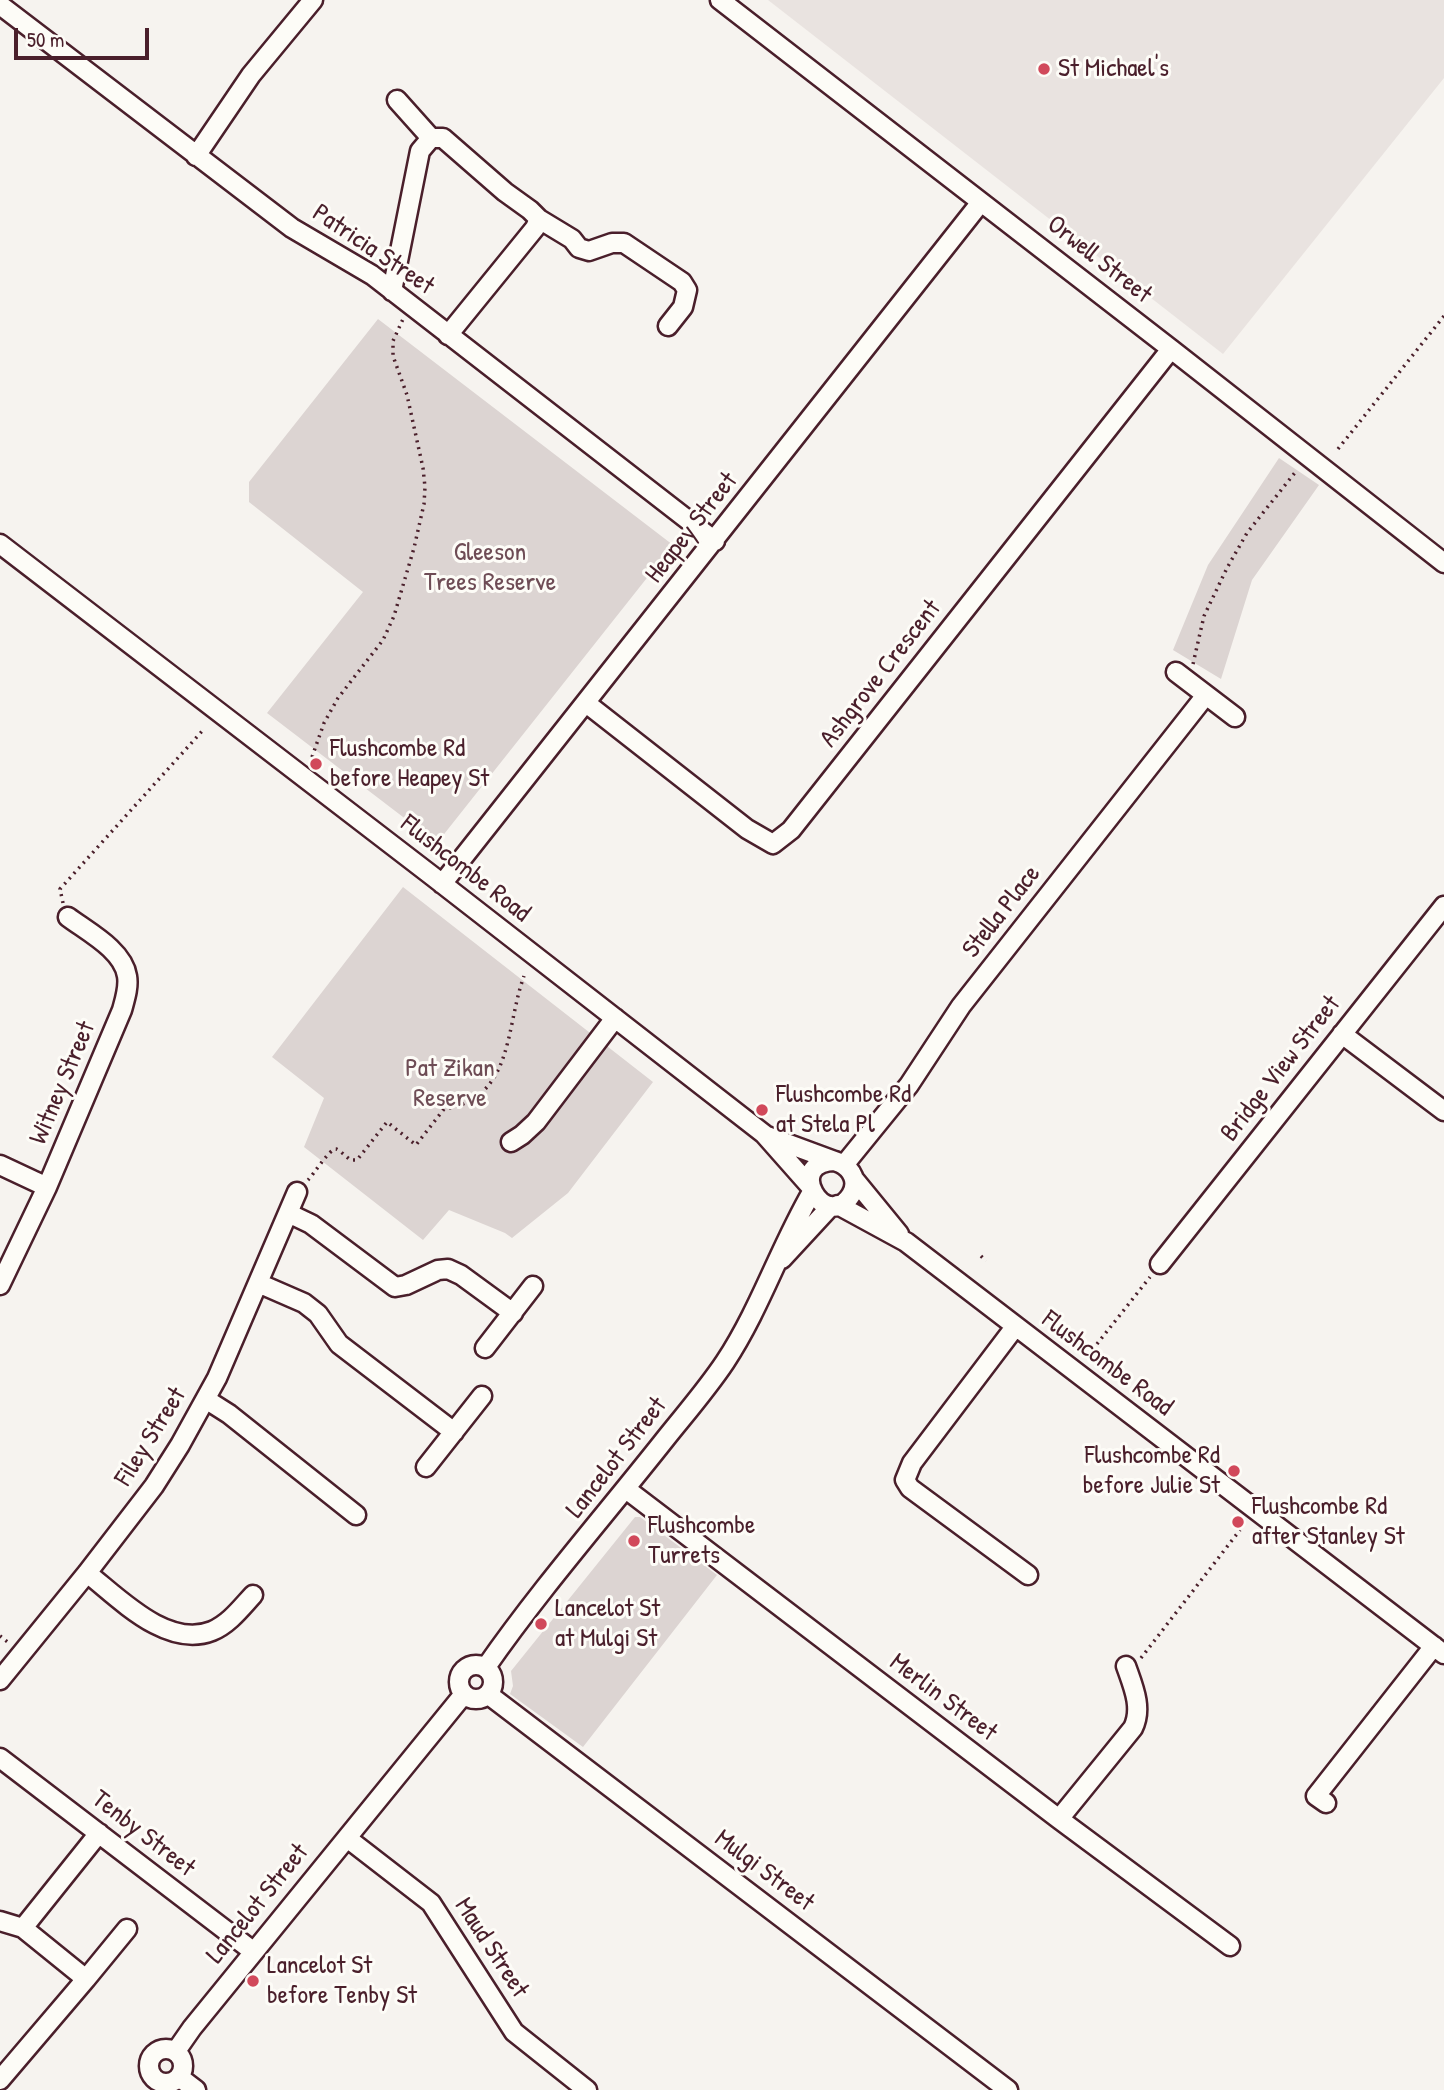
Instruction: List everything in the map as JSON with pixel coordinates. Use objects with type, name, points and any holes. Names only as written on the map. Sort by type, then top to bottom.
[{"type":"street","points":[[196,156],[251,75],[313,0]]},
{"type":"street","name":"Orwell Street","points":[[720,0],[1444,563]]},
{"type":"street","name":"Patricia Street","points":[[0,5],[292,228],[372,275],[715,541]]},
{"type":"street","points":[[397,100],[431,138],[443,138],[505,192],[539,219],[572,239],[579,248],[589,251],[612,243],[624,243],[682,282],[687,290],[684,306],[668,326]]},
{"type":"street","points":[[392,291],[421,151],[431,138]]},
{"type":"street","name":"Heapey Street","points":[[442,884],[981,202]]},
{"type":"street","points":[[449,335],[535,228],[539,219]]},
{"type":"street","name":"Ashgrove Crescent","points":[[586,703],[747,829],[773,844],[800,819],[1171,349]]},
{"type":"street","name":"Flushcombe Road","points":[[0,544],[764,1135],[819,1202],[834,1205],[906,1242],[1439,1650]]},
{"type":"street","points":[[1182,676],[1235,717]]},
{"type":"street","name":"Stella Place","points":[[844,1168],[909,1085],[961,1006],[1206,695]]},
{"type":"street","name":"Bridge View Street","points":[[1160,1264],[1444,906]]},
{"type":"street","name":"Witney Street","points":[[0,1285],[47,1187],[122,1010],[127,986],[125,967],[111,949],[68,917]]},
{"type":"street","points":[[511,1142],[536,1122],[615,1018]]},
{"type":"street","points":[[1342,1034],[1444,1111]]},
{"type":"street","name":"Flushcombe Road","points":[[764,1135],[844,1168],[906,1242]]},
{"type":"street","name":"Lancelot Street","points":[[486,1667],[725,1362],[811,1189],[812,1173],[828,1161],[844,1168],[852,1192],[849,1198],[834,1205],[772,1269]]},
{"type":"street","points":[[0,1165],[47,1187]]},
{"type":"street","name":"Filey Street","points":[[0,1680],[154,1486],[206,1400],[297,1192]]},
{"type":"street","points":[[288,1213],[311,1224],[395,1287],[406,1285],[438,1270],[448,1269],[461,1275],[513,1313]]},
{"type":"street","points":[[258,1283],[292,1297],[311,1309],[324,1321],[339,1345],[454,1432]]},
{"type":"street","points":[[485,1349],[533,1286]]},
{"type":"street","points":[[1015,1327],[912,1463],[905,1480],[910,1488],[1027,1575]]},
{"type":"street","points":[[426,1467],[482,1396]]},
{"type":"street","points":[[206,1400],[229,1414],[356,1515]]},
{"type":"street","name":"Merlin Street","points":[[626,1489],[1059,1819],[1230,1945]]},
{"type":"street","points":[[87,1573],[149,1621],[180,1634],[201,1634],[213,1630],[230,1618],[253,1595]]},
{"type":"street","points":[[1326,1803],[1316,1797],[1439,1650]]},
{"type":"street","points":[[471,1665],[486,1667],[494,1679],[489,1695],[473,1699],[464,1694],[459,1683],[462,1672],[471,1665]]},
{"type":"street","points":[[1059,1819],[1136,1721],[1136,1696],[1126,1666]]},
{"type":"street","name":"Lancelot Street","points":[[176,2051],[464,1694]]},
{"type":"street","name":"Mulgi Street","points":[[489,1695],[1008,2090]]},
{"type":"street","name":"Tenby Street","points":[[0,1758],[254,1952]]},
{"type":"street","points":[[23,1928],[99,1833]]},
{"type":"street","name":"Maud Street","points":[[346,1838],[431,1903],[514,2032],[587,2090]]},
{"type":"street","points":[[0,1921],[23,1928],[86,1979]]},
{"type":"street","points":[[0,2080],[127,1929]]},
{"type":"street","points":[[165,2049],[176,2051],[184,2066],[179,2077],[167,2084],[149,2084],[149,2068],[154,2053],[165,2049]]},
{"type":"street","points":[[179,2077],[196,2090]]},
{"type":"path","points":[[312,757],[324,723],[338,698],[383,639],[394,615],[424,504],[423,468],[407,395],[393,356],[393,341],[410,305]]},
{"type":"path","points":[[1338,449],[1444,316]]},
{"type":"path","points":[[1182,676],[1204,616],[1227,568],[1247,533],[1307,457]]},
{"type":"path","points":[[68,917],[60,889],[204,729]]},
{"type":"path","points":[[297,1192],[318,1170],[329,1151],[336,1149],[351,1160],[357,1160],[387,1122],[416,1145],[444,1108],[454,1107],[480,1095],[490,1085],[499,1068],[524,976]]},
{"type":"path","points":[[981,1256],[986,1261]]},
{"type":"path","points":[[1097,1344],[1160,1264]]},
{"type":"path","points":[[1126,1666],[1143,1657],[1240,1530]]},
{"type":"shaded area","points":[[768,0],[1444,0],[1444,78],[1223,354]]},
{"type":"green space","name":"Gleeson Trees Reserve","points":[[378,319],[673,545],[437,843],[267,713],[363,592],[249,502],[249,482]]},
{"type":"green space","points":[[1279,458],[1319,485],[1252,580],[1221,679],[1173,650],[1208,565]]},
{"type":"green space","name":"Pat Zikan Reserve","points":[[403,887],[653,1082],[568,1193],[512,1238],[449,1210],[423,1240],[304,1147],[324,1098],[272,1057]]},
{"type":"green space","points":[[635,1517],[640,1517],[717,1575],[583,1747],[510,1694],[513,1686],[511,1671]]},
{"type":"place","name":"St Michael's","points":[[1044,69]]},
{"type":"place","name":"Flushcombe Rd before Heapey St","points":[[316,764]]},
{"type":"place","name":"Flushcombe Rd at Stela Pl","points":[[762,1110]]},
{"type":"place","name":"Flushcombe Rd before Julie St","points":[[1234,1471]]},
{"type":"place","name":"Flushcombe Rd after Stanley St","points":[[1238,1522]]},
{"type":"place","name":"Flushcombe Turrets","points":[[634,1541]]},
{"type":"place","name":"Lancelot St at Mulgi St","points":[[541,1624]]},
{"type":"place","name":"Lancelot St before Tenby St","points":[[253,1981]]}]
